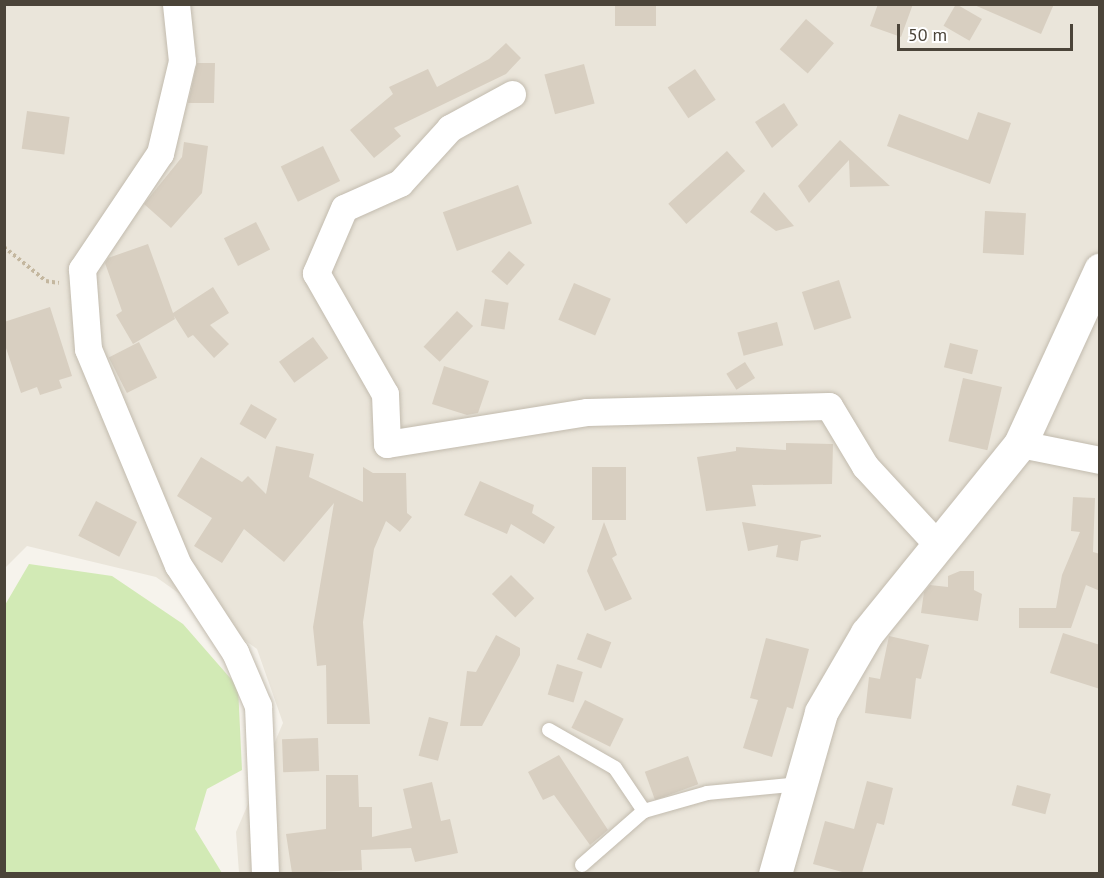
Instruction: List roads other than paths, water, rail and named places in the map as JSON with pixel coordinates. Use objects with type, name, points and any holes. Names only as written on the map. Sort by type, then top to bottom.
[{"type":"street","points":[[176,4],[182,61],[160,153],[82,269],[88,349],[178,565],[235,652],[258,706],[265,873]]},
{"type":"street","points":[[513,94],[450,128],[400,183],[344,208],[316,273],[385,394],[387,444],[586,412],[829,406],[865,466],[938,545]]},
{"type":"street","points":[[775,873],[821,712],[867,633],[1020,444],[1100,270]]},
{"type":"street","points":[[1020,444],[1100,460]]},
{"type":"lane","points":[[549,729],[615,768],[644,811]]},
{"type":"lane","points":[[582,866],[644,811],[707,793],[801,784]]}]
